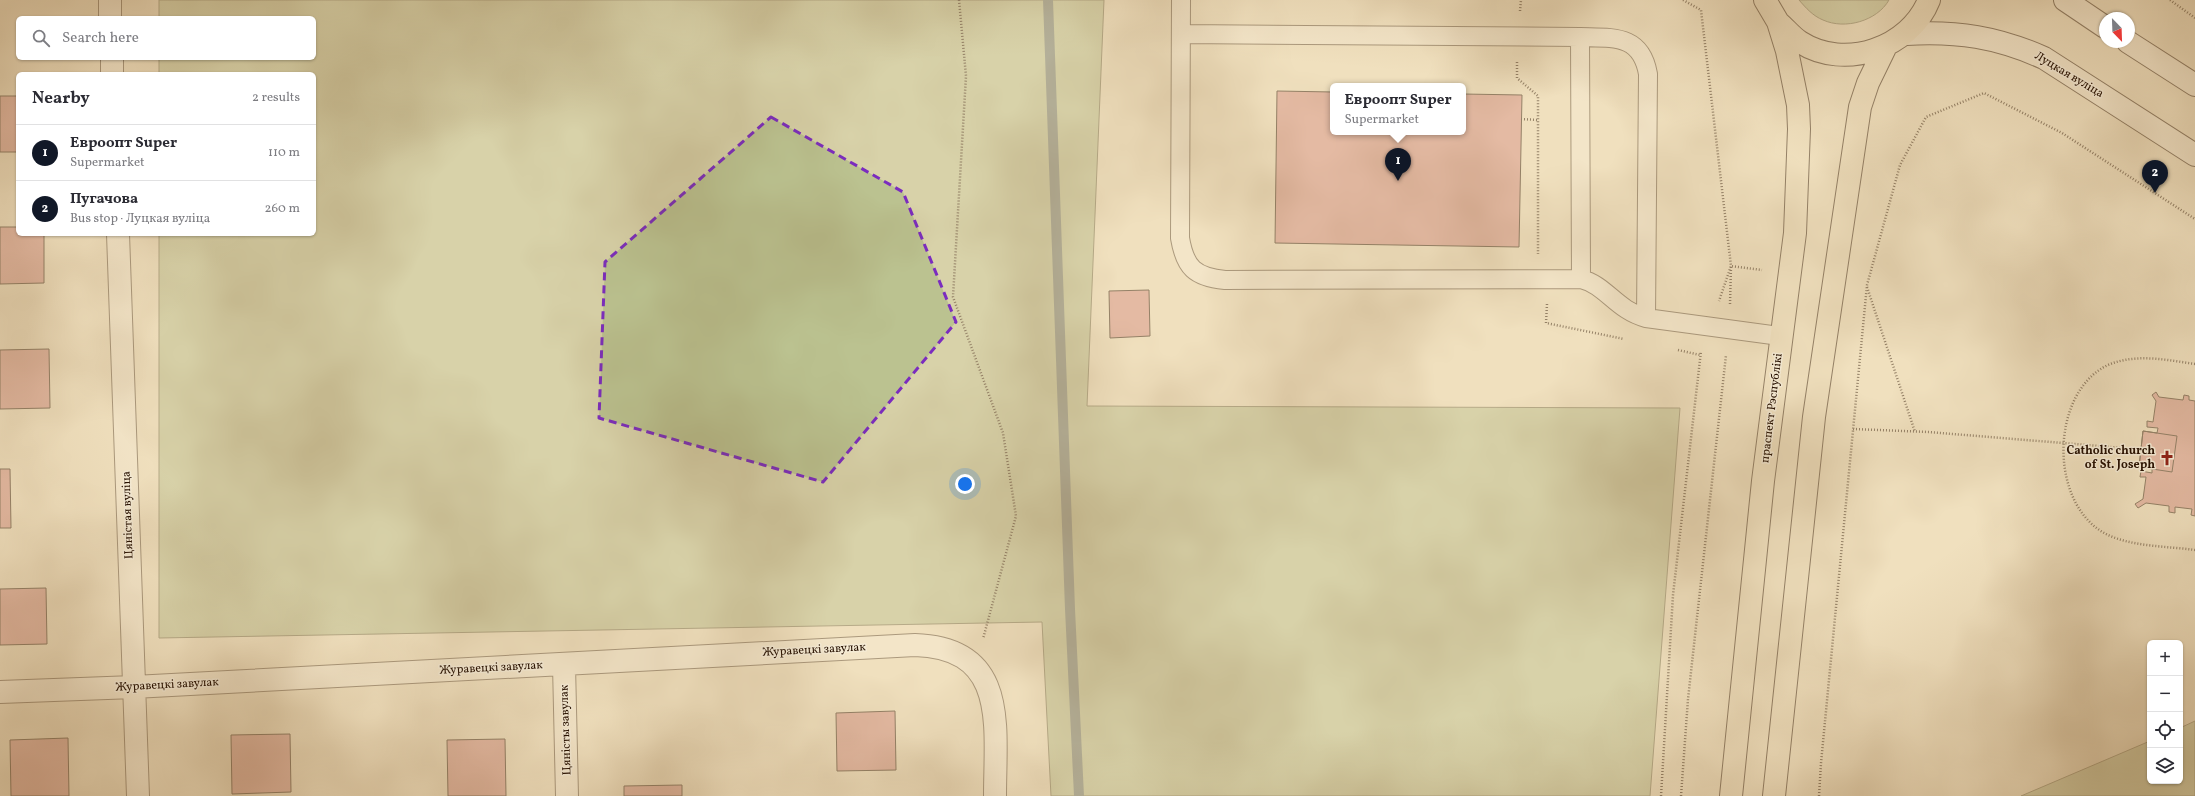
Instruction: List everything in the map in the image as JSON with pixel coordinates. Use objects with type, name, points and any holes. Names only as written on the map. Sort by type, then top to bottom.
[{"type":"main road","name":"праспект Рэспублікі","points":[[1731,796],[1763,482],[1780,336],[1791,274],[1795,233],[1799,129],[1794,76],[1778,22],[1765,0]]},
{"type":"main road","name":"праспект Рэспублікі","points":[[1778,22],[1800,42],[1828,53],[1857,54],[1886,46],[1906,34],[1924,12],[1929,0]]},
{"type":"main road","points":[[1774,796],[1814,417],[1834,281],[1860,107],[1868,83],[1886,46]]},
{"type":"street","points":[[110,0],[110,16]]},
{"type":"street","points":[[2065,0],[2099,23]]},
{"type":"street","name":"Луцкая вуліца","points":[[1906,34],[1952,32],[2004,42],[2025,49],[2044,58],[2195,155]]},
{"type":"street","points":[[2135,46],[2195,85]]},
{"type":"street","points":[[112,60],[112,72]]},
{"type":"street","name":"Цяністая вуліца","points":[[118,236],[138,796]]},
{"type":"street","name":"Журавецкі завулак","points":[[0,692],[134,687],[914,645],[933,645],[950,649],[965,657],[976,666]]},
{"type":"street","name":"Цяністы завулак","points":[[564,664],[567,796]]},
{"type":"street","points":[[976,666],[985,681],[994,716],[995,796]]},
{"type":"lane","points":[[1181,0],[1180,238],[1182,253],[1189,266],[1200,275],[1225,280],[1581,279],[1597,286],[1627,311],[1646,318],[1780,336]]},
{"type":"lane","points":[[1181,34],[1580,37],[1624,40],[1635,45],[1642,54],[1648,74],[1646,318]]},
{"type":"lane","points":[[1580,37],[1581,279]]},
{"type":"path","points":[[959,0],[966,76],[953,296],[1003,433],[1016,516],[976,666]]},
{"type":"path","points":[[1681,796],[1688,699],[1729,330],[1731,266],[1700,10],[1683,0]]},
{"type":"path","points":[[2170,0],[2195,18]]},
{"type":"path","points":[[1820,796],[1821,763],[1867,285],[1900,165],[1926,117],[1984,93],[2062,133],[2195,219]]},
{"type":"path","points":[[1521,119],[1538,120]]},
{"type":"path","points":[[1731,266],[1768,271]]},
{"type":"path","points":[[1661,796],[1674,595],[1700,355],[1731,266]]},
{"type":"path","points":[[1867,285],[1915,432]]},
{"type":"path","points":[[2195,364],[2154,358],[2131,359],[2108,366],[2089,381],[2075,400],[2066,425],[2063,454],[2065,478],[2074,502],[2088,520],[2105,534],[2126,541],[2195,550]]},
{"type":"path","points":[[1853,429],[2064,442],[2135,449]]},
{"type":"highlighted area","points":[[771,117],[903,192],[956,322],[823,482],[599,418],[605,262]]},
{"type":"green space","points":[[159,0],[1104,0],[1087,406],[1680,408],[1650,796],[1051,796],[1042,622],[159,638],[159,236],[316,236],[316,72],[159,72],[159,60],[316,60],[316,16],[159,16]]},
{"type":"green space","points":[[1799,0],[1889,0],[1884,7],[1869,18],[1860,22],[1841,24],[1832,23],[1819,18],[1810,12]]},
{"type":"green space","points":[[2195,721],[2195,796],[2021,796],[2147,742],[2147,784],[2183,784],[2183,727]]},
{"type":"building","points":[[1277,91],[1330,92],[1330,135],[1466,135],[1466,94],[1522,95],[1519,247],[1275,243]]},
{"type":"building","points":[[0,96],[16,96],[16,152],[0,152]]},
{"type":"building","points":[[0,227],[16,227],[16,236],[44,236],[44,283],[0,284]]},
{"type":"building","points":[[1149,290],[1150,336],[1110,338],[1109,291]]},
{"type":"building","points":[[49,349],[50,408],[0,409],[0,350]]},
{"type":"building","name":"Catholic church of St. Joseph","points":[[2156,392],[2159,397],[2183,400],[2184,395],[2189,396],[2189,400],[2195,401],[2195,516],[2191,515],[2192,509],[2175,507],[2175,513],[2169,512],[2169,506],[2146,503],[2138,508],[2135,504],[2143,499],[2146,477],[2140,477],[2141,471],[2152,473],[2152,469],[2139,467],[2143,431],[2157,433],[2158,428],[2147,427],[2147,421],[2153,422],[2156,401],[2152,395]]},
{"type":"building","points":[[2143,431],[2177,436],[2172,472],[2139,467]]},
{"type":"building","points":[[0,469],[10,469],[11,528],[0,528]]},
{"type":"building","points":[[46,588],[47,644],[0,645],[0,589]]},
{"type":"building","points":[[895,711],[896,770],[837,771],[836,713]]},
{"type":"building","points":[[290,734],[291,792],[232,794],[231,735]]},
{"type":"building","points":[[68,738],[69,796],[11,796],[10,740]]},
{"type":"building","points":[[505,739],[506,796],[448,796],[447,740]]},
{"type":"building","points":[[682,785],[682,796],[624,796],[624,786]]},
{"type":"waterway","points":[[1048,0],[1070,609],[1079,796]]},
{"type":"place","name":"Евроопт Super","points":[[1398,181]]},
{"type":"place","name":"Пугачова","points":[[2155,193]]},
{"type":"place","name":"Catholic church of St. Joseph","points":[[2167,458]]}]
